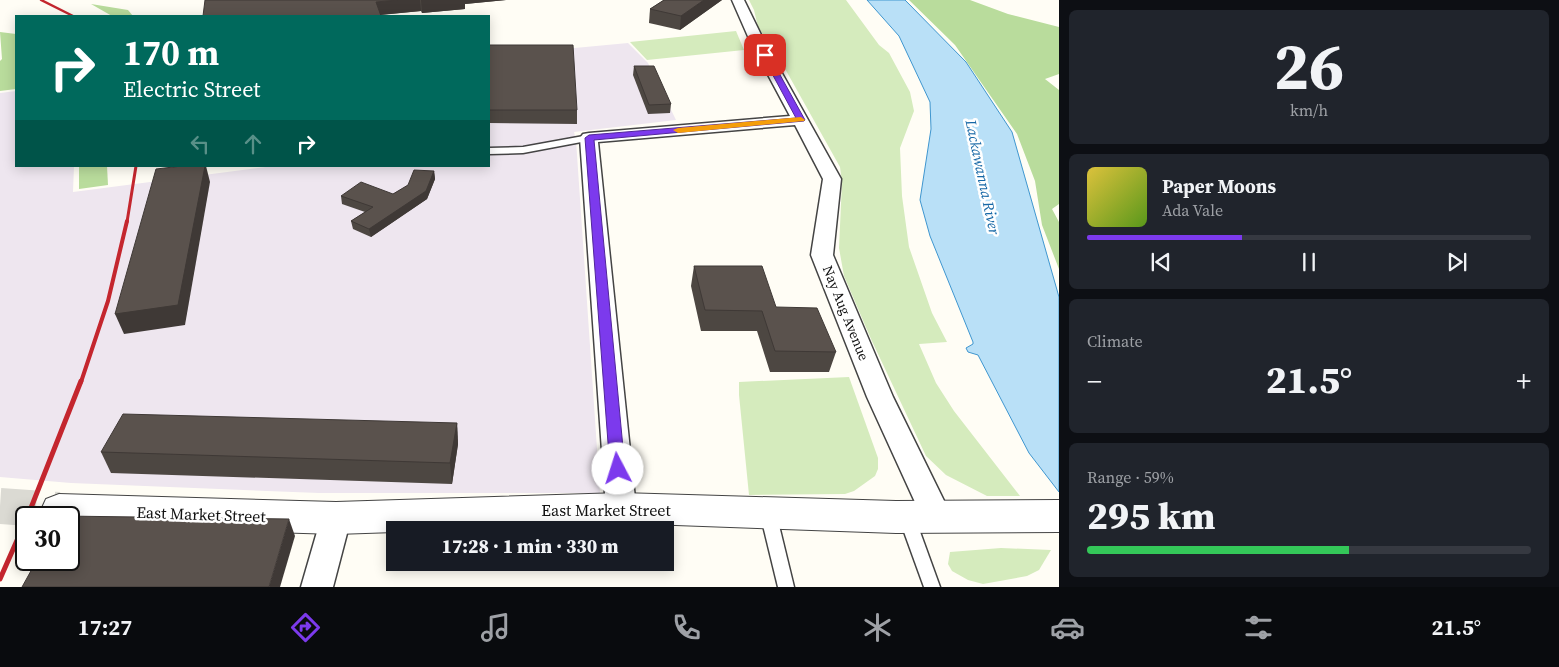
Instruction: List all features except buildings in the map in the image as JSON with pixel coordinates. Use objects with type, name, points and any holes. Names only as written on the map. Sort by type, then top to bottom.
[{"type":"street","name":"Nay Aug Avenue","points":[[738,0],[757,41],[832,180],[822,254],[880,397],[921,516]]},
{"type":"street","points":[[621,508],[589,138],[801,120]]},
{"type":"street","name":"East Market Street","points":[[80,511],[336,518],[621,508],[921,516],[1046,516]]},
{"type":"street","points":[[317,587],[336,518]]},
{"type":"lane","points":[[490,152],[515,151],[589,138]]},
{"type":"lane","points":[[768,513],[786,587]]},
{"type":"lane","points":[[921,516],[932,587]]},
{"type":"shaded area","points":[[628,43],[648,63],[676,120],[574,132],[600,493],[319,493],[71,483],[0,477],[0,93],[15,91],[15,167],[74,167],[73,192],[266,167],[490,167],[490,56]]},
{"type":"green space","points":[[749,0],[846,0],[879,45],[889,53],[910,92],[914,111],[900,148],[902,196],[909,247],[932,313],[947,342],[919,344],[936,383],[954,411],[1020,496],[987,496],[946,475],[926,456],[871,339],[844,276],[839,248],[842,182],[840,167],[779,58],[758,27],[754,10]]},
{"type":"green space","points":[[909,0],[970,0],[1008,14],[1059,27],[1059,74],[1045,79],[1059,90],[1059,204],[1052,209],[1059,222],[1059,269],[1042,225],[1035,181],[1017,134],[955,45]]},
{"type":"green space","points":[[91,4],[128,10],[132,15],[110,15]]},
{"type":"green space","points":[[736,31],[744,50],[647,60],[630,42]]},
{"type":"green space","points":[[0,32],[15,34],[15,89],[0,91],[0,61],[2,59]]},
{"type":"green space","points":[[79,167],[107,167],[108,185],[79,189]]},
{"type":"green space","points":[[849,377],[878,458],[878,469],[875,476],[854,491],[845,494],[749,495],[739,382]]},
{"type":"green space","points":[[1001,548],[1051,550],[1039,570],[1027,576],[983,584],[968,580],[952,571],[948,564],[950,552]]},
{"type":"water","name":"Lackawanna River","points":[[867,0],[905,0],[966,62],[1012,132],[1059,297],[1059,492],[1029,453],[978,355],[968,352],[966,348],[973,344],[973,342],[930,236],[920,200],[931,129],[930,102],[899,36]]},
{"type":"tunnel","points":[[0,506],[15,507]]},
{"type":"railway","points":[[41,0],[71,15]]},
{"type":"railway","points":[[127,222],[136,167]]},
{"type":"railway","points":[[81,382],[108,301],[127,221]]},
{"type":"railway","points":[[32,506],[81,381]]},
{"type":"railway","points":[[0,579],[15,545]]},
{"type":"slow traffic","points":[[678,130],[801,120]]},
{"type":"route","points":[[618,469],[589,138],[801,120],[765,55]]}]
